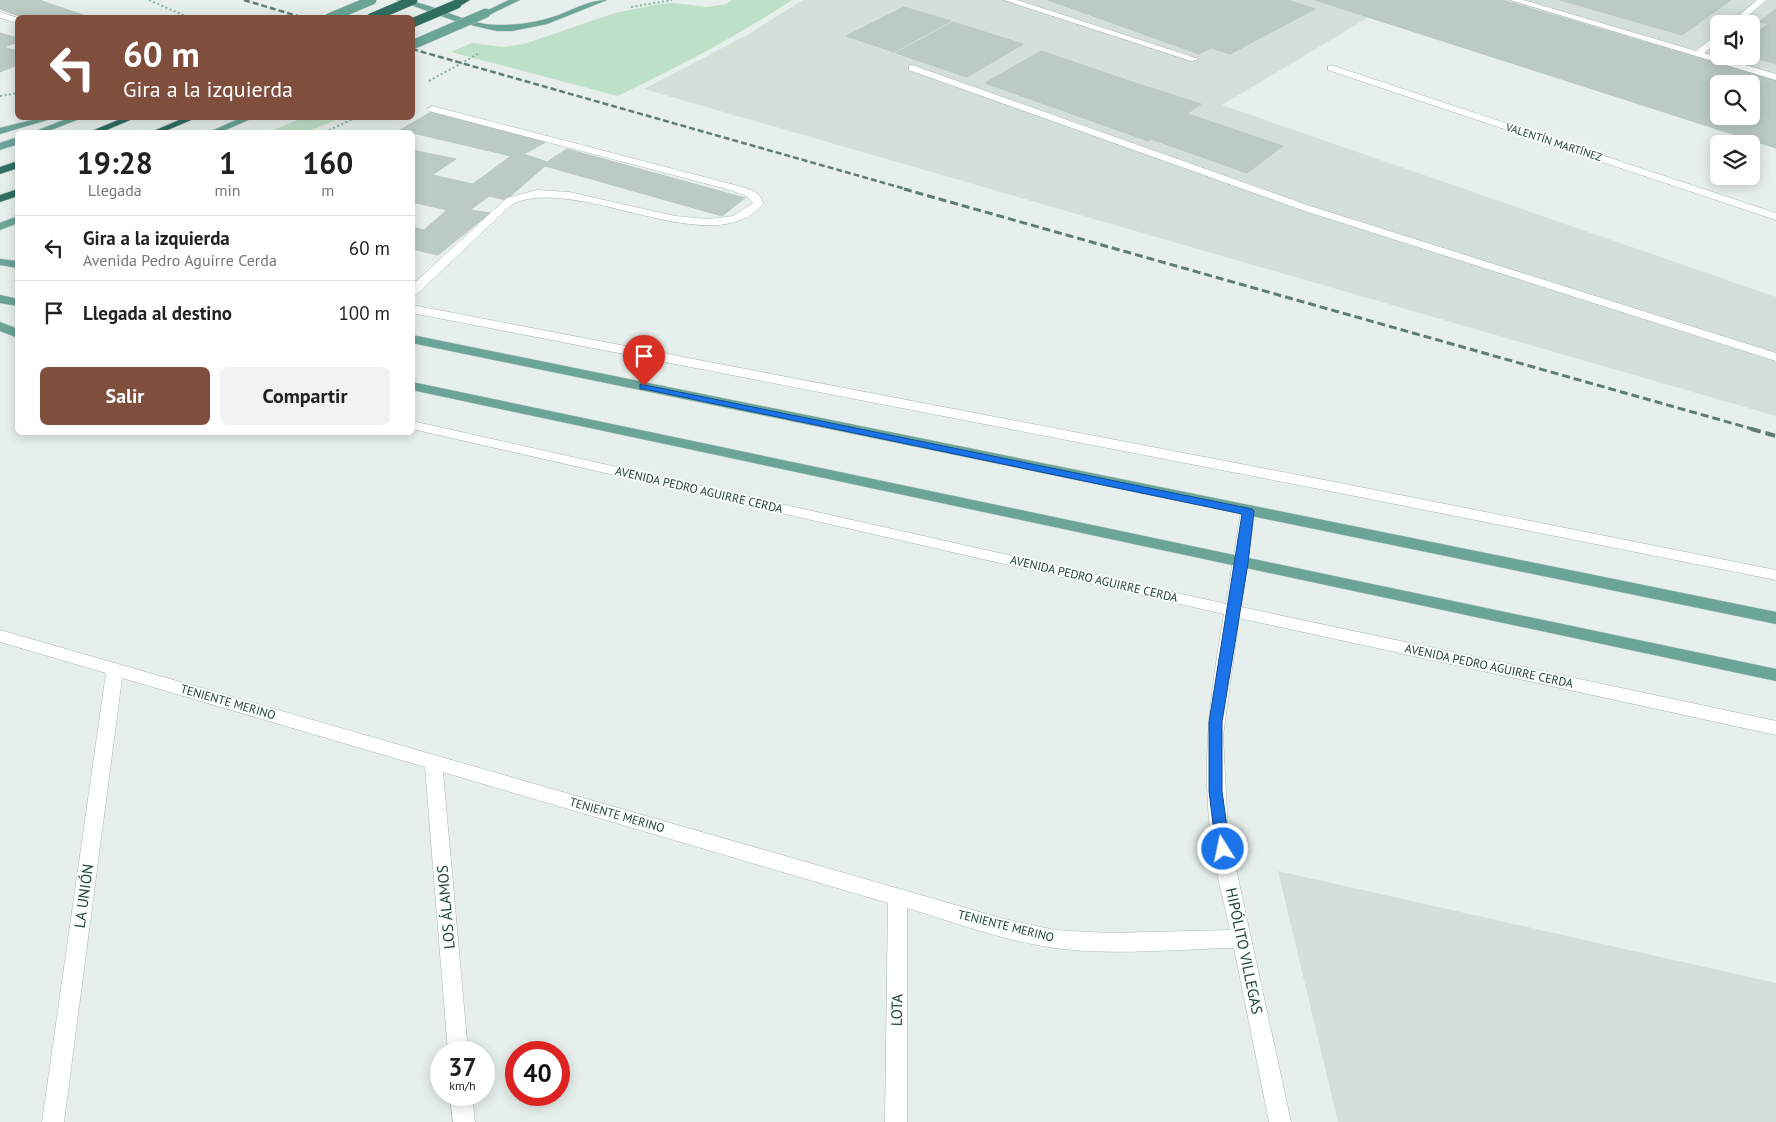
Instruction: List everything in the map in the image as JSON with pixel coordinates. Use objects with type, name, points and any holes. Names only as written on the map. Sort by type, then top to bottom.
[{"type":"highway","points":[[378,15],[413,0]]},
{"type":"highway","points":[[415,22],[466,0]]},
{"type":"highway","points":[[99,130],[125,120]]},
{"type":"highway","points":[[161,130],[186,120]]},
{"type":"highway","points":[[0,171],[15,165]]},
{"type":"highway","points":[[0,199],[15,193]]},
{"type":"main road","points":[[336,15],[372,0]]},
{"type":"main road","points":[[401,0],[482,26],[509,28],[554,20],[603,0]]},
{"type":"main road","points":[[415,44],[516,0]]},
{"type":"main road","points":[[0,132],[42,120]]},
{"type":"main road","points":[[44,130],[71,120]]},
{"type":"main road","points":[[219,130],[243,120]]},
{"type":"main road","points":[[0,147],[15,141]]},
{"type":"main road","points":[[2,226],[15,220]]},
{"type":"main road","points":[[0,262],[15,264]]},
{"type":"main road","points":[[0,299],[15,302]]},
{"type":"main road","points":[[0,326],[15,333]]},
{"type":"main road","points":[[415,340],[1776,618]]},
{"type":"main road","points":[[415,387],[1776,675]]},
{"type":"street","points":[[1008,0],[1194,59]]},
{"type":"street","points":[[1514,0],[1776,77]]},
{"type":"street","points":[[1744,15],[1762,0]]},
{"type":"street","points":[[0,15],[15,20]]},
{"type":"street","points":[[1697,54],[1710,43]]},
{"type":"street","points":[[912,68],[1306,208],[1776,357]]},
{"type":"street","name":"VALENTÍN MARTÍNEZ","points":[[1331,68],[1776,216]]},
{"type":"street","points":[[415,289],[511,200],[526,194],[553,193],[705,223],[732,220],[744,215],[758,204],[756,197],[731,187],[432,109]]},
{"type":"street","points":[[415,310],[1340,488],[1776,575]]},
{"type":"street","name":"AVENIDA PEDRO AGUIRRE CERDA","points":[[415,426],[1234,611],[1776,728]]},
{"type":"street","name":"HIPÓLITO VILLEGAS","points":[[1248,511],[1242,563],[1216,722],[1215,773],[1219,832],[1280,1122]]},
{"type":"street","name":"TENIENTE MERINO","points":[[0,636],[1004,928],[1055,939],[1109,942],[1241,939]]},
{"type":"street","name":"LA UNIÓN","points":[[53,1122],[115,669]]},
{"type":"street","name":"LOS ÁLAMOS","points":[[433,762],[457,1041]]},
{"type":"street","name":"LOTA","points":[[896,1122],[898,897]]},
{"type":"street","points":[[462,1106],[464,1122]]},
{"type":"path","points":[[149,0],[183,15]]},
{"type":"path","points":[[421,84],[491,46],[509,28]]},
{"type":"path","points":[[0,96],[15,94]]},
{"type":"path","points":[[329,130],[351,120]]},
{"type":"shaded area","points":[[803,0],[1776,0],[1776,148],[1760,143],[1760,135],[1736,135],[1369,17],[1222,105],[1776,297],[1776,416],[644,89],[749,34]]},
{"type":"shaded area","points":[[1278,871],[1776,983],[1776,1122],[1338,1122]]},
{"type":"green space","points":[[732,0],[792,0],[750,27],[618,96],[451,52],[472,43],[503,47],[524,44],[615,13],[659,4],[674,3],[707,7],[726,4]]},
{"type":"green space","points":[[297,120],[335,120],[312,130],[274,130]]},
{"type":"building","points":[[0,0],[39,0],[83,15],[16,15],[0,9]]},
{"type":"building","points":[[1048,0],[1287,0],[1315,9],[1230,54],[1211,48],[1199,54]]},
{"type":"building","points":[[1315,0],[1502,0],[1710,61],[1710,65],[1722,65],[1756,75],[1710,75],[1710,125],[1760,125],[1760,76],[1776,81],[1776,148],[1760,143],[1760,135],[1736,135]]},
{"type":"building","points":[[1560,0],[1731,0],[1682,35]]},
{"type":"building","points":[[904,7],[951,21],[894,52],[846,36]]},
{"type":"building","points":[[1776,9],[1776,64],[1760,59],[1760,30],[1768,24],[1760,21]]},
{"type":"building","points":[[953,22],[1023,44],[967,77],[896,53]]},
{"type":"building","points":[[0,33],[15,37],[15,43],[4,47],[15,49],[15,66],[0,72]]},
{"type":"building","points":[[1041,51],[1132,82],[1078,116],[985,83]]},
{"type":"building","points":[[1132,82],[1201,104],[1148,141],[1078,116]]},
{"type":"building","points":[[431,112],[546,142],[524,154],[547,162],[567,149],[745,198],[722,216],[545,166],[506,200],[489,196],[470,210],[490,213],[438,255],[415,250],[415,228],[424,230],[447,210],[415,203],[415,180],[417,179],[415,179],[415,151],[456,159],[432,175],[473,184],[511,156],[415,134],[415,130],[400,130]]},
{"type":"building","points":[[1188,114],[1283,146],[1247,173],[1151,139]]},
{"type":"railway","points":[[244,0],[294,15]]},
{"type":"railway","points":[[415,50],[909,190]]},
{"type":"railway","points":[[904,189],[1756,430]]},
{"type":"railway","points":[[1751,429],[1776,436]]},
{"type":"route","points":[[644,386],[1248,511],[1242,563],[1216,722],[1214,754],[1215,791],[1219,832],[1223,849]]}]
